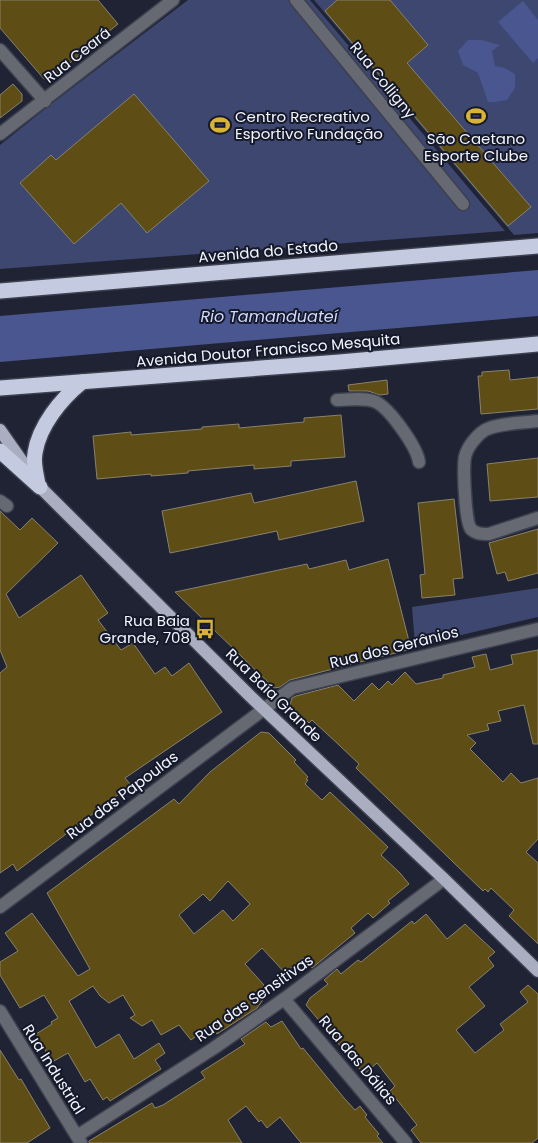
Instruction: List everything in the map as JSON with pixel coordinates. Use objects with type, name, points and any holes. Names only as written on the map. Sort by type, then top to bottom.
[{"type":"highway","name":"Avenida do Estado","points":[[0,291],[538,246]]},
{"type":"highway","name":"Avenida Doutor Francisco Mesquita","points":[[0,388],[538,344]]},
{"type":"highway","points":[[39,485],[34,466],[35,452],[45,426],[64,398],[82,382]]},
{"type":"highway","points":[[0,451],[39,485]]},
{"type":"main road","name":"Rua Baía Grande","points":[[0,430],[39,485],[264,709],[444,879],[538,971]]},
{"type":"street","name":"Rua Ceará","points":[[0,134],[172,0]]},
{"type":"street","name":"Rua Colligny","points":[[296,0],[463,204]]},
{"type":"street","points":[[0,50],[44,101]]},
{"type":"street","points":[[337,400],[368,400],[383,407],[416,450],[419,462]]},
{"type":"street","points":[[538,421],[485,430],[470,445],[465,455],[464,470],[468,524],[474,532],[488,534],[538,518]]},
{"type":"street","name":"Rua dos Gerânios","points":[[264,709],[292,688],[538,629]]},
{"type":"street","name":"Rua das Papoulas","points":[[0,907],[264,709]]},
{"type":"street","name":"Rua das Sensitivas","points":[[79,1139],[214,1048],[444,879]]},
{"type":"street","name":"Rua das Dálias","points":[[284,998],[406,1143]]},
{"type":"street","name":"Rua Industrial","points":[[0,1011],[79,1139]]},
{"type":"shaded area","name":"Centro Recreativo Esportivo Fundação","points":[[188,0],[310,0],[505,231],[0,269],[0,145]]},
{"type":"shaded area","name":"São Caetano Esporte Clube","points":[[314,0],[538,0],[538,233],[514,235]]},
{"type":"shaded area","points":[[538,588],[538,617],[415,646],[412,607]]},
{"type":"water","points":[[523,1],[538,20],[538,58],[533,63],[498,22]]},
{"type":"water","points":[[468,40],[482,40],[500,45],[492,51],[495,66],[505,68],[515,74],[515,88],[507,100],[488,102],[478,73],[463,65],[458,51]]},
{"type":"water","name":"Rio Tamanduateí","points":[[538,270],[538,316],[0,362],[0,316]]},
{"type":"building","points":[[0,0],[98,0],[118,24],[50,79],[44,79],[0,28]]},
{"type":"building","points":[[337,0],[390,0],[428,45],[407,63],[531,207],[508,226],[325,11]]},
{"type":"building","points":[[13,84],[22,94],[22,101],[0,118],[0,95]]},
{"type":"building","points":[[134,94],[209,181],[147,233],[121,203],[74,244],[20,183],[51,155],[56,160]]},
{"type":"building","points":[[509,370],[510,380],[538,377],[538,409],[481,414],[478,376],[482,376],[482,372]]},
{"type":"building","points":[[387,380],[388,394],[380,395],[368,391],[349,391],[348,385]]},
{"type":"building","points":[[341,415],[345,457],[291,461],[291,466],[254,469],[254,465],[188,471],[188,473],[97,479],[93,436],[131,432],[131,435],[239,424],[239,428],[304,422],[304,418]]},
{"type":"building","points":[[538,458],[538,497],[490,501],[487,464]]},
{"type":"building","points":[[356,481],[364,521],[279,540],[277,531],[170,553],[162,511],[251,493],[254,503]]},
{"type":"building","points":[[454,499],[463,578],[453,579],[455,595],[422,598],[420,575],[425,574],[418,503]]},
{"type":"building","points":[[0,511],[20,530],[32,518],[58,543],[6,594],[19,618],[81,575],[108,613],[98,620],[121,650],[133,643],[155,674],[165,667],[172,676],[189,663],[222,712],[125,778],[131,785],[17,871],[13,864],[0,873],[0,673],[7,667],[0,650]]},
{"type":"building","points":[[538,529],[538,573],[508,581],[505,572],[497,574],[489,543]]},
{"type":"building","points":[[388,559],[411,649],[290,680],[280,687],[274,688],[175,592],[307,564],[309,569],[346,560],[349,570]]},
{"type":"building","points":[[538,650],[538,744],[533,744],[524,705],[498,711],[501,721],[487,724],[489,730],[467,735],[476,743],[470,749],[503,782],[511,773],[521,783],[538,778],[538,839],[526,852],[538,863],[538,944],[509,916],[514,910],[491,888],[488,892],[485,889],[483,891],[356,768],[359,764],[312,720],[309,723],[290,705],[292,698],[296,696],[338,685],[354,701],[372,683],[379,690],[388,681],[392,685],[405,672],[416,684],[443,678],[443,675],[475,667],[472,657],[486,654],[490,670],[513,664],[511,655]]},
{"type":"building","points":[[261,732],[269,733],[296,760],[294,762],[308,777],[305,784],[322,800],[330,792],[388,847],[381,855],[409,884],[388,901],[390,903],[373,918],[368,913],[351,928],[355,933],[312,968],[303,958],[285,973],[262,948],[245,964],[264,985],[263,987],[268,993],[257,1008],[217,1034],[210,1026],[191,1040],[179,1025],[161,1035],[152,1020],[142,1026],[130,1018],[135,1015],[123,995],[109,1003],[100,996],[93,986],[69,1001],[96,1048],[119,1034],[134,1059],[159,1043],[165,1053],[155,1060],[161,1069],[110,1101],[107,1097],[103,1100],[90,1079],[85,1082],[68,1053],[52,1062],[36,1034],[58,1018],[44,995],[20,1008],[0,975],[0,962],[18,951],[5,933],[32,913],[78,976],[90,969],[47,893],[174,799],[179,804],[210,772]],"holes":[[[228,881],[250,904],[233,921],[223,910],[194,934],[179,915],[203,894],[210,901]]]},
{"type":"building","points":[[426,914],[447,939],[465,924],[495,952],[488,958],[494,966],[469,987],[485,1006],[456,1030],[475,1053],[504,1030],[500,1024],[528,1002],[520,992],[528,985],[538,994],[538,1138],[532,1143],[421,1143],[411,1130],[417,1125],[390,1091],[395,1086],[377,1063],[364,1074],[306,1005],[310,998],[328,984],[324,980],[337,969],[341,974],[358,960],[361,962],[412,921],[414,924]]},
{"type":"building","points":[[282,1021],[301,1049],[303,1048],[355,1110],[360,1106],[367,1115],[365,1117],[379,1134],[377,1136],[383,1143],[301,1143],[280,1117],[267,1128],[261,1120],[259,1122],[246,1106],[228,1120],[242,1143],[89,1143],[89,1141],[152,1103],[155,1108],[163,1105],[205,1078],[201,1072],[245,1044],[241,1039],[266,1022],[271,1027]]},
{"type":"building","points":[[0,1050],[19,1080],[21,1079],[50,1128],[27,1143],[0,1143]]},
{"type":"place","name":"São Caetano Esporte Clube","points":[[476,116]]},
{"type":"place","name":"Centro Recreativo Esportivo Fundação","points":[[220,125]]},
{"type":"place","name":"Rua Baia Grande, 708","points":[[205,629]]}]
